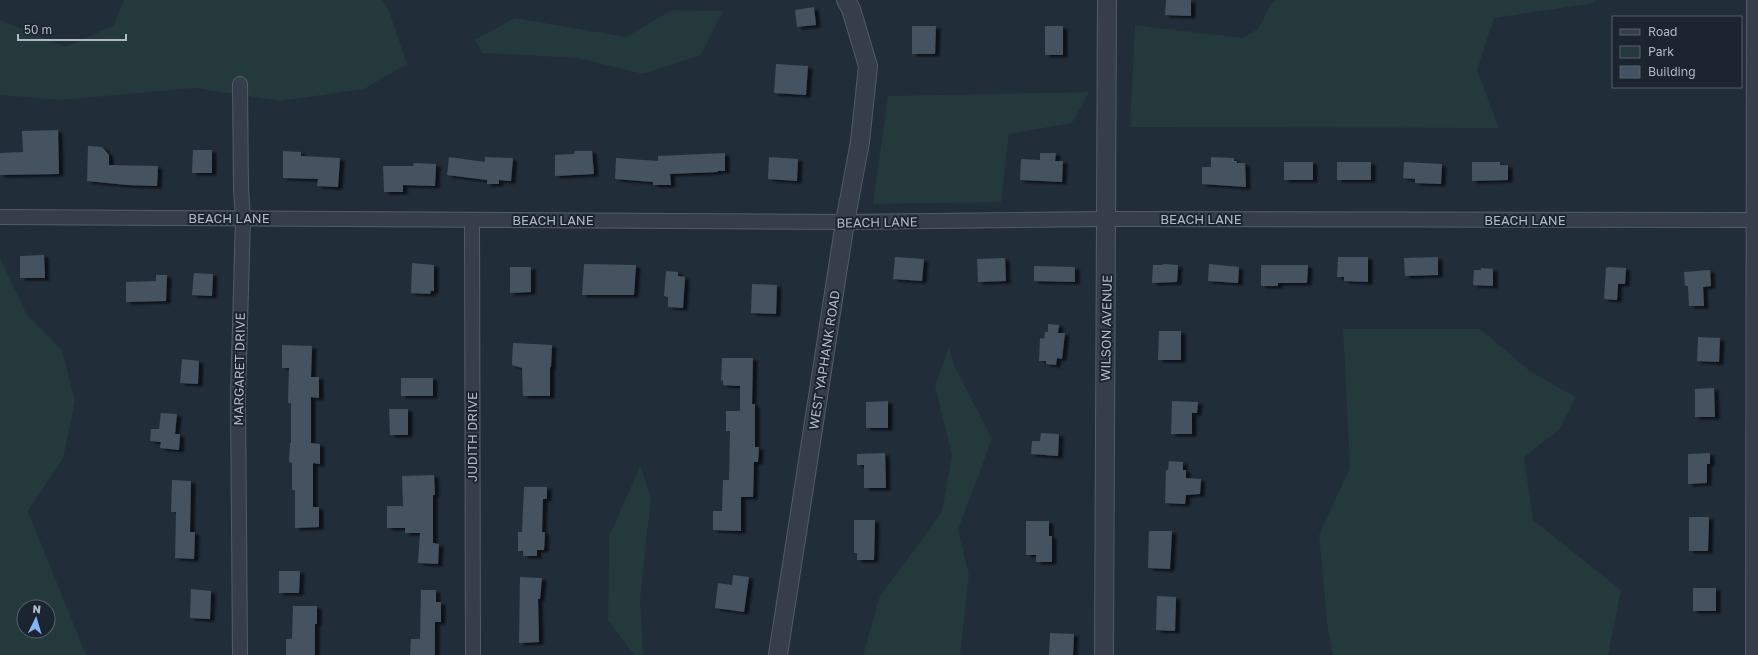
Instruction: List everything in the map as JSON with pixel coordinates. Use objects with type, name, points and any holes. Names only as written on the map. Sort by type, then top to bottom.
[{"type":"street","name":"WEST YAPHANK ROAD","points":[[778,655],[845,222],[860,142],[868,66],[851,9],[846,0]]},
{"type":"street","name":"WILSON AVENUE","points":[[1104,655],[1107,0]]},
{"type":"street","points":[[1753,655],[1755,220],[1754,0]]},
{"type":"street","name":"MARGARET DRIVE","points":[[240,84],[242,218],[238,396],[240,655]]},
{"type":"street","name":"BEACH LANE","points":[[0,218],[845,222],[1107,219],[1755,220]]},
{"type":"street","name":"JUDITH DRIVE","points":[[472,220],[473,655]]},
{"type":"green space","points":[[124,0],[382,0],[388,8],[407,64],[364,89],[280,101],[194,88],[61,100],[0,95],[0,20],[66,47],[114,25]]},
{"type":"green space","points":[[1276,0],[1596,0],[1595,3],[1494,18],[1477,70],[1499,128],[1130,127],[1135,25],[1242,38],[1258,29],[1272,3]]},
{"type":"green space","points":[[672,10],[723,11],[701,55],[643,74],[578,58],[483,53],[474,40],[515,18],[626,37]]},
{"type":"green space","points":[[1089,92],[1072,123],[1009,134],[1001,202],[873,204],[888,96]]},
{"type":"green space","points":[[0,258],[27,315],[62,350],[75,401],[63,459],[28,511],[86,655],[0,655]]},
{"type":"green space","points":[[1343,329],[1480,329],[1531,372],[1576,397],[1559,430],[1524,457],[1533,520],[1621,590],[1608,655],[1333,655],[1328,630],[1319,535],[1350,468]]},
{"type":"green space","points":[[949,347],[953,363],[992,439],[958,530],[969,575],[960,655],[863,655],[880,596],[942,512],[952,455],[935,386]]},
{"type":"green space","points":[[640,466],[651,497],[640,599],[643,655],[634,655],[608,620],[609,537]]},
{"type":"building","points":[[1166,0],[1191,0],[1191,16],[1165,15]]},
{"type":"building","points":[[814,7],[816,25],[797,27],[795,10]]},
{"type":"building","points":[[912,26],[936,26],[935,54],[912,54]]},
{"type":"building","points":[[1045,26],[1063,26],[1063,55],[1045,55]]},
{"type":"building","points":[[776,64],[808,66],[806,95],[774,93]]},
{"type":"building","points":[[58,130],[59,174],[0,175],[0,153],[23,152],[22,131]]},
{"type":"building","points":[[88,146],[102,147],[109,155],[109,165],[158,166],[157,186],[87,181]]},
{"type":"building","points":[[193,150],[212,150],[212,173],[192,173]]},
{"type":"building","points":[[283,151],[301,152],[301,156],[340,158],[338,187],[317,186],[318,179],[283,178]]},
{"type":"building","points":[[575,151],[592,151],[594,174],[555,176],[555,155],[574,154]]},
{"type":"building","points":[[725,153],[725,171],[670,174],[671,185],[653,185],[653,182],[615,179],[616,158],[658,161],[658,156]]},
{"type":"building","points":[[1040,153],[1056,153],[1055,161],[1063,161],[1062,182],[1020,180],[1021,159],[1040,160]]},
{"type":"building","points":[[449,157],[485,162],[485,157],[513,158],[511,181],[499,180],[499,184],[487,184],[487,180],[447,175]]},
{"type":"building","points":[[769,157],[798,159],[797,181],[768,179]]},
{"type":"building","points":[[1211,157],[1234,158],[1234,161],[1237,161],[1237,163],[1245,163],[1246,187],[1202,184],[1202,167],[1211,167]]},
{"type":"building","points":[[1284,162],[1313,162],[1313,180],[1284,180]]},
{"type":"building","points":[[1337,162],[1371,162],[1371,180],[1337,180]]},
{"type":"building","points":[[1404,162],[1442,164],[1441,184],[1415,183],[1415,179],[1403,178]]},
{"type":"building","points":[[1472,162],[1500,162],[1500,165],[1508,165],[1508,180],[1472,181]]},
{"type":"building","points":[[414,163],[436,164],[435,186],[403,185],[403,192],[384,192],[383,166],[413,166]]},
{"type":"building","points":[[44,255],[45,278],[20,278],[20,256]]},
{"type":"building","points":[[895,257],[924,259],[922,281],[893,279]]},
{"type":"building","points":[[1338,257],[1368,257],[1368,282],[1344,281],[1344,277],[1337,277]]},
{"type":"building","points":[[1438,257],[1438,275],[1405,276],[1404,258]]},
{"type":"building","points":[[1005,258],[1006,281],[978,282],[977,259]]},
{"type":"building","points":[[412,263],[434,265],[434,291],[431,291],[430,294],[411,293]]},
{"type":"building","points":[[584,264],[636,265],[634,295],[582,295]]},
{"type":"building","points":[[1209,264],[1239,267],[1238,283],[1208,281]]},
{"type":"building","points":[[1153,265],[1178,265],[1177,282],[1152,283]]},
{"type":"building","points":[[1261,265],[1308,265],[1307,283],[1278,283],[1278,286],[1261,286]]},
{"type":"building","points":[[1034,266],[1075,267],[1075,282],[1034,281]]},
{"type":"building","points":[[510,267],[531,267],[531,292],[510,293]]},
{"type":"building","points":[[1481,268],[1493,269],[1493,286],[1473,285],[1474,270],[1481,270]]},
{"type":"building","points":[[1606,268],[1626,268],[1625,284],[1618,284],[1617,300],[1604,299]]},
{"type":"building","points":[[1710,270],[1711,286],[1703,287],[1704,306],[1689,306],[1688,286],[1685,286],[1684,272]]},
{"type":"building","points":[[666,271],[678,272],[678,276],[685,277],[683,308],[668,307],[668,297],[664,296]]},
{"type":"building","points":[[194,273],[213,274],[212,296],[192,295]]},
{"type":"building","points":[[156,275],[167,275],[166,301],[126,302],[126,282],[156,281]]},
{"type":"building","points":[[752,284],[777,285],[776,314],[751,313]]},
{"type":"building","points":[[1048,324],[1059,325],[1058,333],[1065,333],[1062,359],[1057,358],[1056,365],[1046,364],[1046,361],[1039,361],[1040,338],[1044,339],[1045,332],[1048,332]]},
{"type":"building","points":[[1159,331],[1181,331],[1181,360],[1158,360]]},
{"type":"building","points":[[1698,337],[1720,338],[1719,362],[1697,361]]},
{"type":"building","points":[[513,343],[552,345],[550,396],[523,396],[522,368],[512,365]]},
{"type":"building","points":[[282,345],[312,346],[311,377],[319,377],[319,398],[311,397],[311,443],[320,444],[320,464],[313,463],[313,507],[319,507],[319,527],[295,528],[295,490],[292,490],[292,463],[289,462],[291,443],[291,403],[288,403],[289,368],[282,368]]},
{"type":"building","points":[[722,358],[753,358],[752,404],[755,404],[755,447],[759,447],[758,462],[754,462],[753,497],[741,497],[741,531],[713,530],[713,511],[722,511],[723,480],[729,480],[730,431],[726,431],[726,411],[740,411],[740,386],[723,385],[723,380],[721,381]]},
{"type":"building","points":[[182,359],[199,361],[198,384],[180,383]]},
{"type":"building","points":[[401,378],[433,378],[433,396],[401,396]]},
{"type":"building","points":[[1714,388],[1715,417],[1695,417],[1695,389]]},
{"type":"building","points":[[888,401],[888,428],[866,428],[866,402]]},
{"type":"building","points":[[1172,401],[1198,402],[1197,413],[1192,413],[1192,434],[1171,434]]},
{"type":"building","points":[[389,409],[408,409],[408,435],[390,435]]},
{"type":"building","points":[[161,413],[177,414],[175,434],[180,434],[179,450],[160,448],[161,442],[150,441],[151,429],[159,429]]},
{"type":"building","points":[[1041,433],[1059,434],[1058,456],[1031,454],[1032,441],[1040,441]]},
{"type":"building","points":[[885,453],[886,488],[864,488],[864,465],[857,465],[857,454]]},
{"type":"building","points":[[1710,453],[1710,464],[1707,464],[1707,483],[1688,484],[1688,454]]},
{"type":"building","points":[[1169,461],[1183,462],[1183,470],[1186,470],[1186,478],[1201,479],[1200,494],[1186,495],[1185,504],[1165,503],[1166,470],[1168,470]]},
{"type":"building","points":[[434,475],[435,495],[433,495],[433,543],[439,544],[438,564],[418,563],[420,533],[405,533],[405,528],[387,528],[387,506],[403,506],[402,476]]},
{"type":"building","points":[[172,480],[191,481],[190,532],[195,532],[194,559],[175,558],[176,512],[171,512]]},
{"type":"building","points":[[524,487],[547,487],[547,499],[543,499],[542,532],[545,532],[544,550],[537,550],[537,556],[523,556],[523,551],[518,551],[518,532],[522,532]]},
{"type":"building","points":[[1689,517],[1709,517],[1708,551],[1689,551]]},
{"type":"building","points":[[854,520],[875,520],[874,560],[857,560],[857,553],[854,553]]},
{"type":"building","points":[[1026,521],[1049,521],[1049,536],[1052,536],[1052,562],[1036,562],[1036,555],[1026,555]]},
{"type":"building","points":[[1149,531],[1172,531],[1170,569],[1148,568]]},
{"type":"building","points":[[279,571],[300,571],[299,593],[279,593]]},
{"type":"building","points":[[733,575],[749,577],[744,612],[715,608],[718,583],[732,585]]},
{"type":"building","points":[[520,577],[542,578],[540,599],[538,599],[539,642],[519,643]]},
{"type":"building","points":[[1693,588],[1716,588],[1716,611],[1693,611]]},
{"type":"building","points":[[191,589],[211,591],[210,619],[190,618]]},
{"type":"building","points":[[421,590],[436,590],[436,602],[441,602],[441,622],[435,622],[435,655],[410,655],[411,639],[420,639]]},
{"type":"building","points":[[1157,596],[1176,597],[1175,631],[1156,630]]},
{"type":"building","points":[[293,606],[317,606],[317,624],[315,624],[315,655],[286,655],[286,639],[292,639]]},
{"type":"building","points":[[1050,633],[1074,634],[1073,655],[1049,655]]}]
